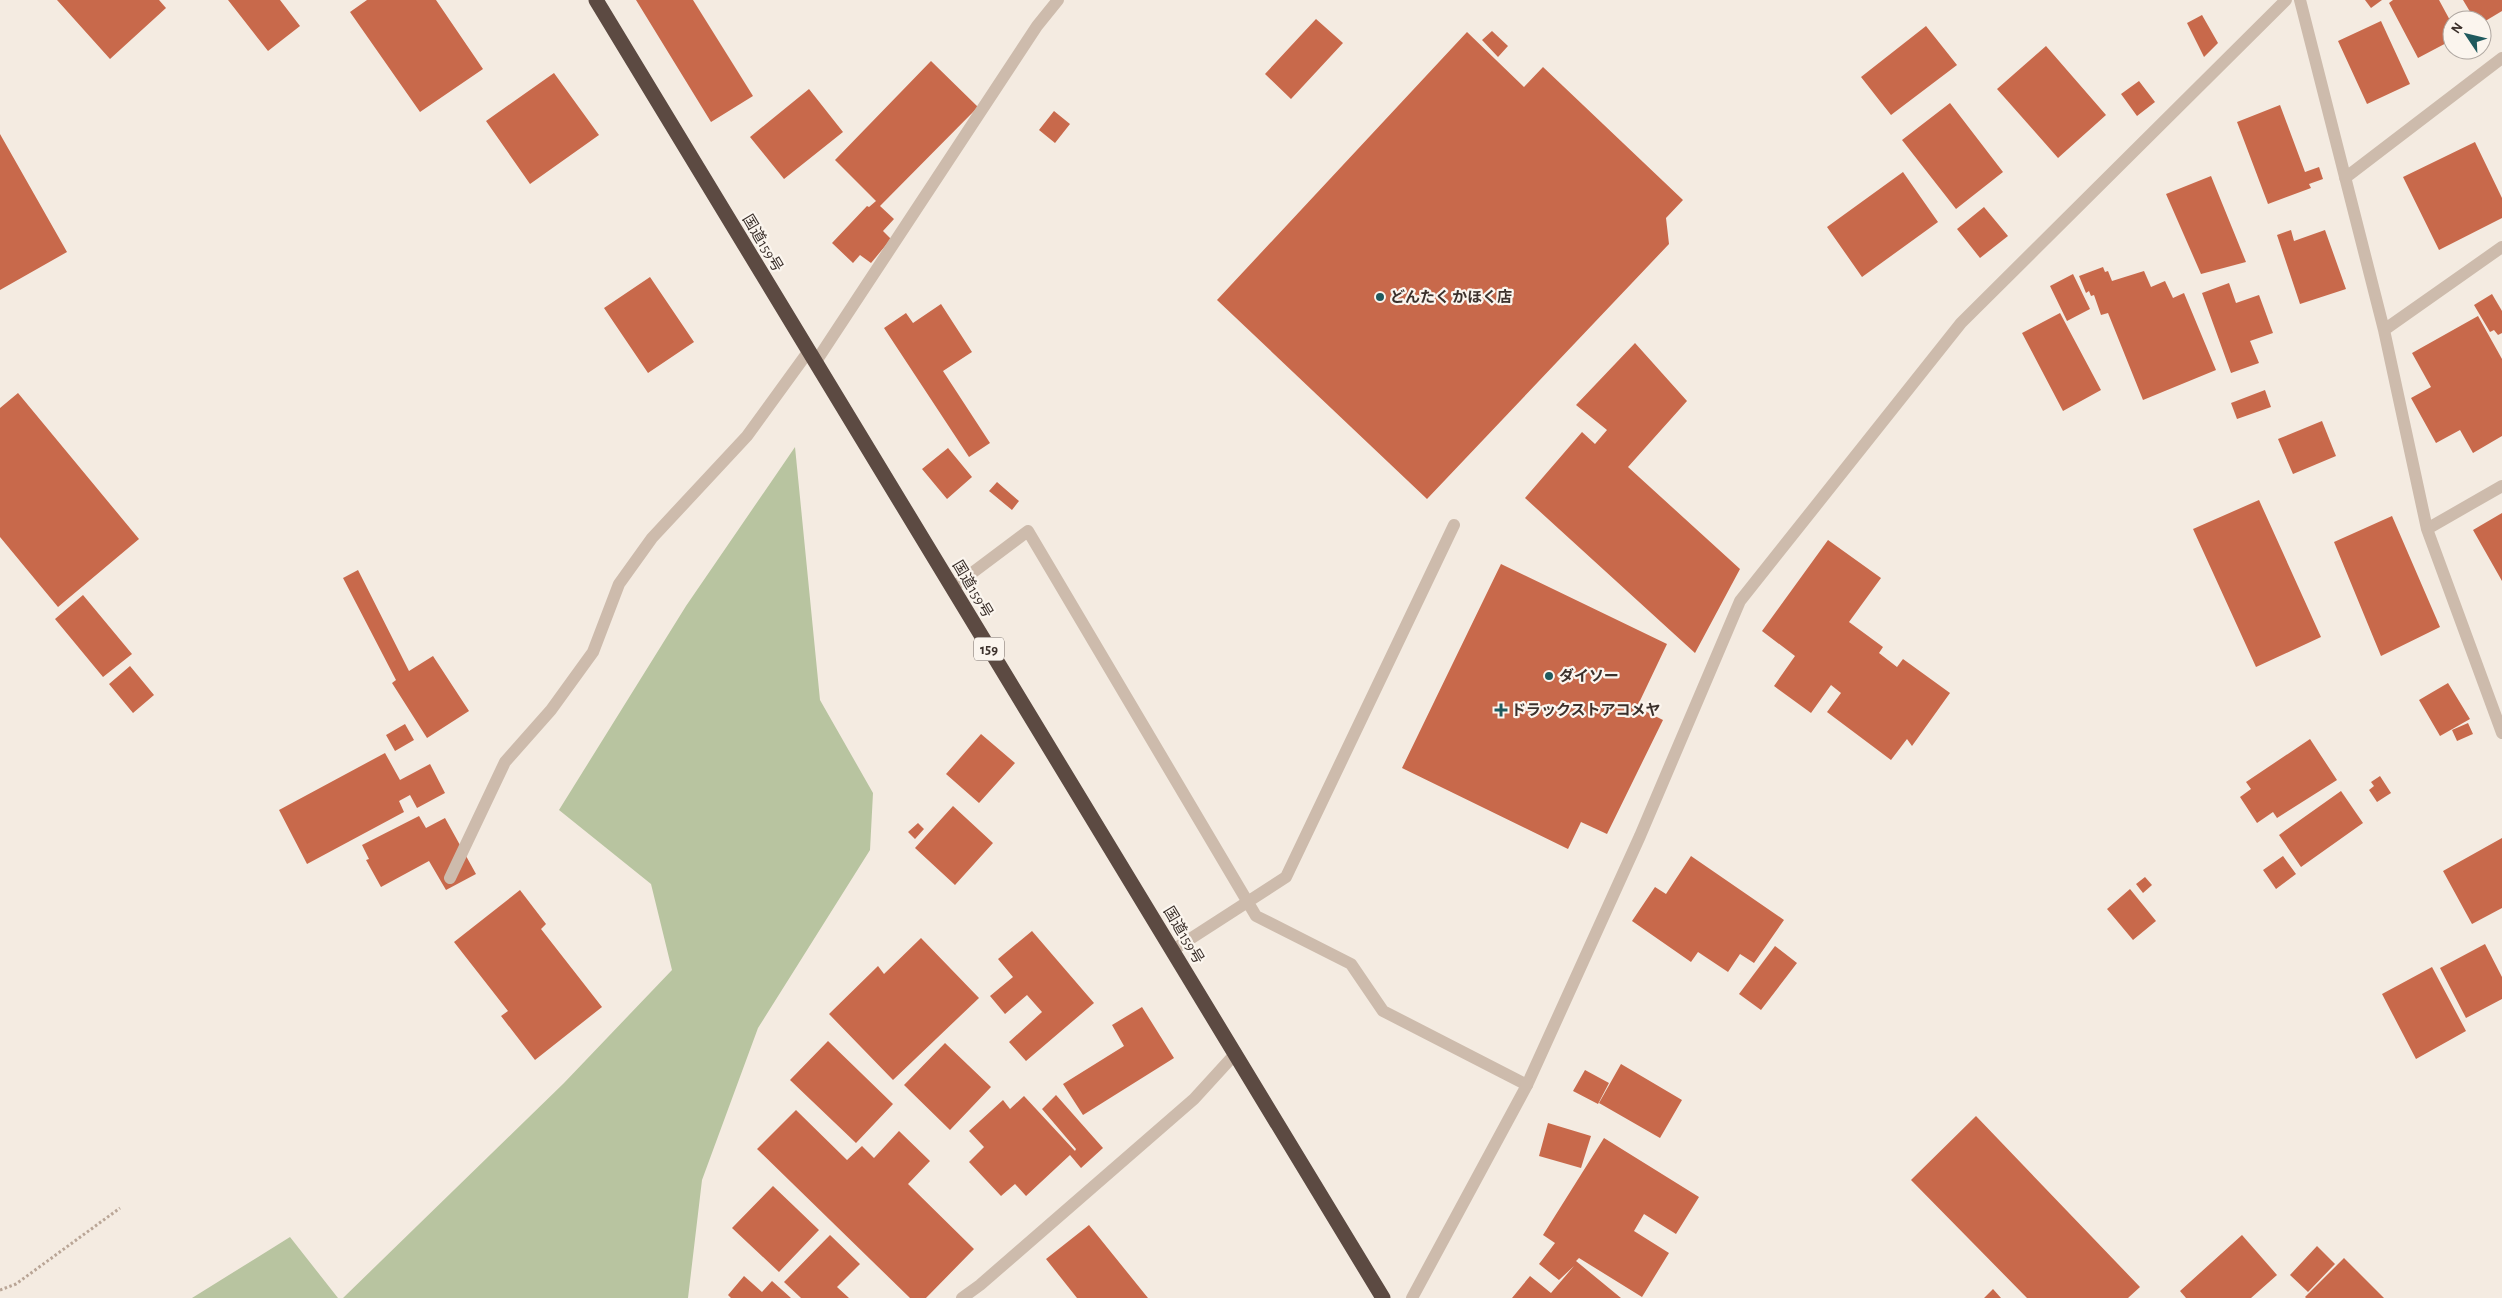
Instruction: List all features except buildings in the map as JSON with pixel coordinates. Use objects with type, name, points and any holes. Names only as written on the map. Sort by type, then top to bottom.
[{"type":"highway","name":"国道159号","points":[[596,0],[1383,1298]]},
{"type":"street","points":[[450,878],[505,762],[550,710],[594,652],[619,584],[652,538],[746,436],[812,358],[1037,26],[1058,0]]},
{"type":"street","points":[[1412,1298],[1527,1085],[1640,836],[1740,601],[1961,323],[2286,0]]},
{"type":"street","points":[[2300,0],[2384,330],[2427,529],[2502,733]]},
{"type":"street","points":[[2345,178],[2502,58]]},
{"type":"street","points":[[2384,330],[2502,247]]},
{"type":"street","points":[[2427,529],[2502,486]]},
{"type":"street","points":[[1172,950],[1286,877],[1454,525]]},
{"type":"street","points":[[952,588],[1028,531],[1256,916],[1351,964],[1383,1011],[1527,1085]]},
{"type":"street","points":[[962,1298],[980,1285],[1194,1099],[1236,1053]]},
{"type":"path","points":[[0,1290],[16,1284],[120,1208]]},
{"type":"green space","points":[[795,447],[820,700],[873,793],[870,850],[758,1028],[702,1180],[688,1298],[343,1298],[564,1083],[672,970],[651,884],[559,810],[686,606]]},
{"type":"green space","points":[[290,1237],[338,1298],[192,1298]]},
{"type":"place","name":"どんたく かほく店","points":[[1380,297]]},
{"type":"place","name":"ダイソー","points":[[1549,676]]},
{"type":"place","name":"ドラックストアコメヤ","points":[[1501,710]]}]
